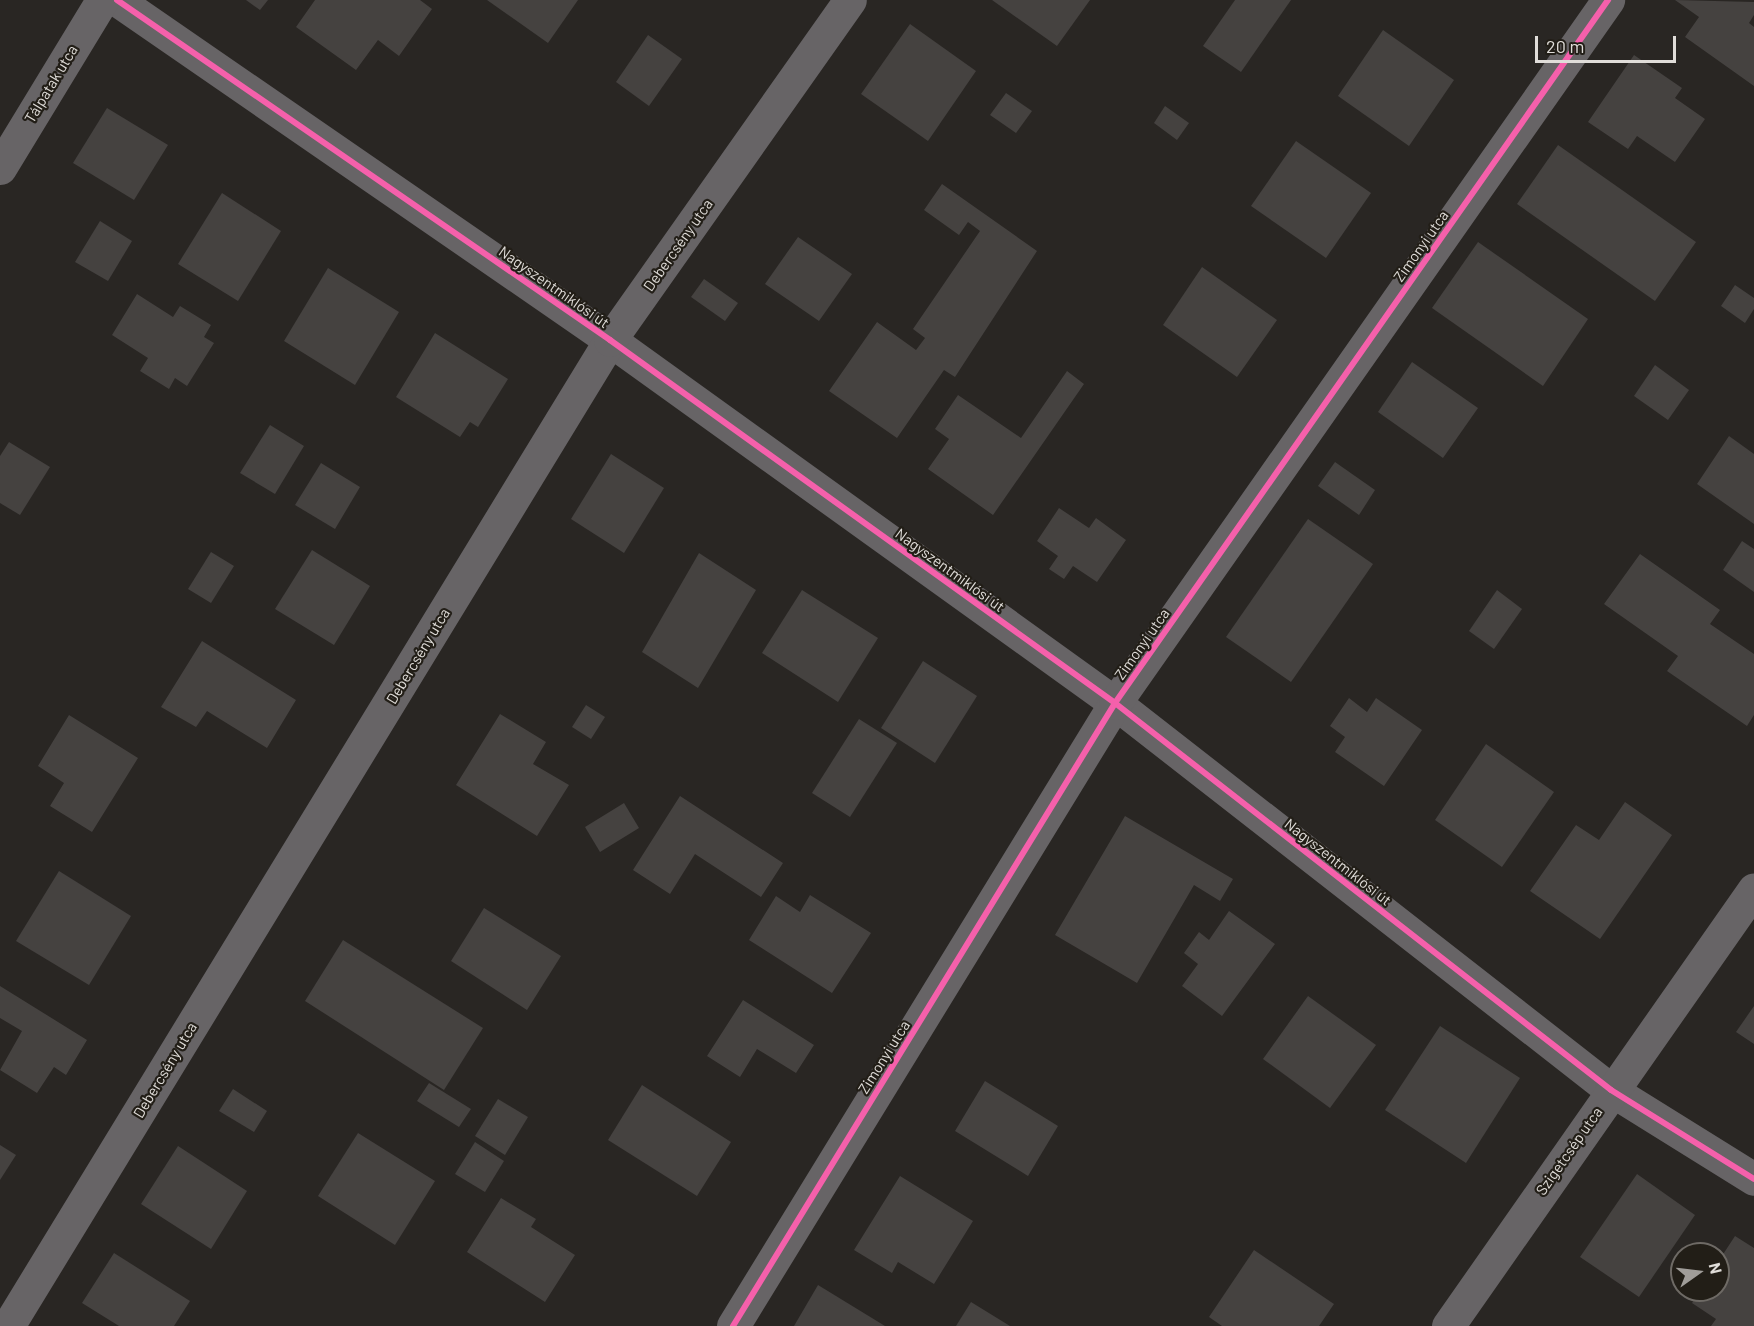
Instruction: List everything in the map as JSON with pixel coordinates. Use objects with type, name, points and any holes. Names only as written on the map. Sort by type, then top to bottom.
[{"type":"street","name":"Tálpatak utca","points":[[0,168],[102,0]]},
{"type":"street","name":"Nagyszentmiklósi út","points":[[117,0],[610,340],[1115,704],[1611,1090],[1754,1179]]},
{"type":"street","name":"Debercsény utca","points":[[8,1326],[610,340],[850,0]]},
{"type":"street","name":"Zimonyi utca","points":[[733,1326],[1115,704],[1608,0]]},
{"type":"street","name":"Szigetcsép utca","points":[[1448,1326],[1611,1090],[1754,889]]},
{"type":"building","points":[[246,0],[268,0],[260,10]]},
{"type":"building","points":[[315,0],[420,0],[432,9],[399,56],[378,40],[356,70],[296,27]]},
{"type":"building","points":[[487,0],[578,0],[548,43]]},
{"type":"building","points":[[992,0],[1090,0],[1057,46]]},
{"type":"building","points":[[1235,0],[1291,0],[1241,72],[1203,46]]},
{"type":"building","points":[[1675,0],[1754,2],[1754,15],[1749,23],[1754,27],[1754,86],[1685,37],[1699,17]]},
{"type":"building","points":[[910,24],[976,71],[928,141],[861,94]]},
{"type":"building","points":[[1383,30],[1454,80],[1409,146],[1338,96]]},
{"type":"building","points":[[648,35],[682,59],[649,106],[616,82]]},
{"type":"building","points":[[1634,55],[1682,88],[1675,98],[1705,119],[1675,162],[1637,136],[1628,149],[1588,122]]},
{"type":"building","points":[[1006,93],[1032,111],[1016,133],[990,115]]},
{"type":"building","points":[[1165,106],[1189,123],[1177,140],[1154,123]]},
{"type":"building","points":[[107,108],[168,145],[134,200],[73,163]]},
{"type":"building","points":[[1296,141],[1371,193],[1326,258],[1251,206]]},
{"type":"building","points":[[1558,145],[1696,242],[1655,301],[1517,204]]},
{"type":"building","points":[[942,184],[1037,251],[955,377],[944,370],[897,438],[829,391],[877,322],[916,350],[925,338],[913,329],[980,231],[968,222],[959,235],[924,210]]},
{"type":"building","points":[[222,193],[281,231],[238,301],[178,264]]},
{"type":"building","points":[[100,221],[132,241],[108,281],[75,262]]},
{"type":"building","points":[[798,237],[852,274],[819,321],[765,284]]},
{"type":"building","points":[[1478,242],[1588,319],[1543,386],[1432,308]]},
{"type":"building","points":[[1202,267],[1277,320],[1237,377],[1163,325]]},
{"type":"building","points":[[328,268],[399,312],[355,385],[284,341]]},
{"type":"building","points":[[704,279],[738,303],[725,321],[691,297]]},
{"type":"building","points":[[1735,285],[1754,298],[1754,309],[1745,323],[1721,306]]},
{"type":"building","points":[[137,294],[173,317],[180,306],[211,325],[204,337],[214,343],[187,386],[175,378],[169,389],[140,371],[148,358],[112,335]]},
{"type":"building","points":[[435,333],[508,379],[478,427],[470,422],[460,437],[396,397]]},
{"type":"building","points":[[1412,362],[1478,408],[1443,458],[1378,412]]},
{"type":"building","points":[[1655,365],[1689,390],[1668,420],[1634,396]]},
{"type":"building","points":[[1067,371],[1084,384],[993,515],[928,469],[949,439],[935,429],[958,395],[1021,438]]},
{"type":"building","points":[[270,425],[304,446],[275,494],[240,473]]},
{"type":"building","points":[[1729,436],[1754,454],[1754,524],[1697,484]]},
{"type":"building","points":[[9,442],[50,467],[20,515],[0,503],[0,456]]},
{"type":"building","points":[[611,454],[664,488],[624,553],[571,519]]},
{"type":"building","points":[[1335,462],[1375,490],[1359,515],[1318,486]]},
{"type":"building","points":[[321,463],[360,487],[335,529],[295,505]]},
{"type":"building","points":[[1059,508],[1089,528],[1096,518],[1126,540],[1097,582],[1073,566],[1064,579],[1049,569],[1058,556],[1037,541]]},
{"type":"building","points":[[1308,519],[1373,564],[1291,682],[1226,637]]},
{"type":"building","points":[[1742,541],[1754,549],[1754,592],[1723,570]]},
{"type":"building","points":[[312,550],[370,586],[334,645],[275,609]]},
{"type":"building","points":[[211,552],[234,566],[211,603],[188,589]]},
{"type":"building","points":[[699,553],[756,590],[698,688],[642,652]]},
{"type":"building","points":[[1640,554],[1720,610],[1710,624],[1754,654],[1754,715],[1747,726],[1667,671],[1678,656],[1604,604]]},
{"type":"building","points":[[802,590],[878,638],[838,702],[762,653]]},
{"type":"building","points":[[1497,590],[1522,609],[1494,649],[1469,631]]},
{"type":"building","points":[[202,641],[296,700],[267,748],[207,711],[196,727],[161,707]]},
{"type":"building","points":[[923,661],[977,696],[935,763],[881,728]]},
{"type":"building","points":[[1349,698],[1367,712],[1376,698],[1422,730],[1384,786],[1335,752],[1345,737],[1330,726]]},
{"type":"building","points":[[586,705],[605,717],[591,739],[572,727]]},
{"type":"building","points":[[500,714],[546,742],[533,764],[569,785],[537,836],[456,785]]},
{"type":"building","points":[[69,715],[138,758],[92,832],[50,806],[64,783],[38,766]]},
{"type":"building","points":[[859,719],[897,743],[850,817],[812,793]]},
{"type":"building","points":[[1486,744],[1554,792],[1502,867],[1435,820]]},
{"type":"building","points":[[680,796],[783,863],[761,897],[695,854],[670,894],[633,870]]},
{"type":"building","points":[[1625,802],[1672,835],[1600,939],[1530,891],[1576,825],[1599,840]]},
{"type":"building","points":[[624,803],[639,828],[600,852],[585,827]]},
{"type":"building","points":[[1125,816],[1233,879],[1220,901],[1194,885],[1137,983],[1055,935]]},
{"type":"building","points":[[59,871],[131,916],[89,985],[16,941]]},
{"type":"building","points":[[810,895],[871,933],[832,993],[749,940],[776,896],[800,912]]},
{"type":"building","points":[[484,908],[561,956],[527,1010],[451,961]]},
{"type":"building","points":[[1229,911],[1275,944],[1222,1016],[1182,986],[1198,964],[1184,953],[1199,932],[1209,940]]},
{"type":"building","points":[[343,940],[483,1028],[444,1090],[305,1001]]},
{"type":"building","points":[[0,986],[87,1040],[66,1075],[54,1067],[37,1093],[0,1070],[22,1031],[0,1018]]},
{"type":"building","points":[[1308,996],[1376,1045],[1330,1108],[1263,1059]]},
{"type":"building","points":[[743,1000],[814,1045],[796,1073],[757,1049],[740,1077],[707,1056]]},
{"type":"building","points":[[1754,1006],[1754,1044],[1736,1032]]},
{"type":"building","points":[[1440,1026],[1520,1078],[1466,1163],[1385,1110]]},
{"type":"building","points":[[985,1081],[1058,1126],[1028,1176],[955,1131]]},
{"type":"building","points":[[429,1083],[471,1109],[459,1127],[417,1101]]},
{"type":"building","points":[[642,1085],[731,1142],[697,1196],[608,1140]]},
{"type":"building","points":[[233,1089],[267,1111],[254,1132],[219,1111]]},
{"type":"building","points":[[498,1099],[528,1117],[505,1155],[475,1136]]},
{"type":"building","points":[[358,1133],[435,1181],[395,1245],[318,1196]]},
{"type":"building","points":[[475,1142],[504,1161],[485,1192],[455,1174]]},
{"type":"building","points":[[0,1145],[16,1155],[0,1180]]},
{"type":"building","points":[[178,1146],[247,1191],[211,1249],[141,1204]]},
{"type":"building","points":[[1637,1174],[1695,1215],[1677,1242],[1670,1242],[1670,1252],[1639,1297],[1580,1257]]},
{"type":"building","points":[[900,1176],[973,1221],[934,1284],[898,1262],[892,1273],[854,1250]]},
{"type":"building","points":[[501,1198],[536,1219],[531,1227],[575,1255],[545,1302],[467,1252]]},
{"type":"building","points":[[1735,1236],[1754,1248],[1754,1326],[1711,1326],[1716,1319],[1692,1303],[1730,1302],[1730,1244]]},
{"type":"building","points":[[1254,1250],[1334,1304],[1319,1326],[1222,1326],[1209,1317]]},
{"type":"building","points":[[114,1253],[190,1301],[174,1326],[119,1326],[82,1303]]},
{"type":"building","points":[[818,1285],[885,1326],[794,1326]]},
{"type":"building","points":[[971,1302],[1010,1326],[956,1326]]},
{"type":"cycle path","points":[[117,0],[610,340],[1115,703],[1611,1090],[1754,1179]]},
{"type":"cycle path","points":[[733,1326],[1115,703],[1608,0]]}]
